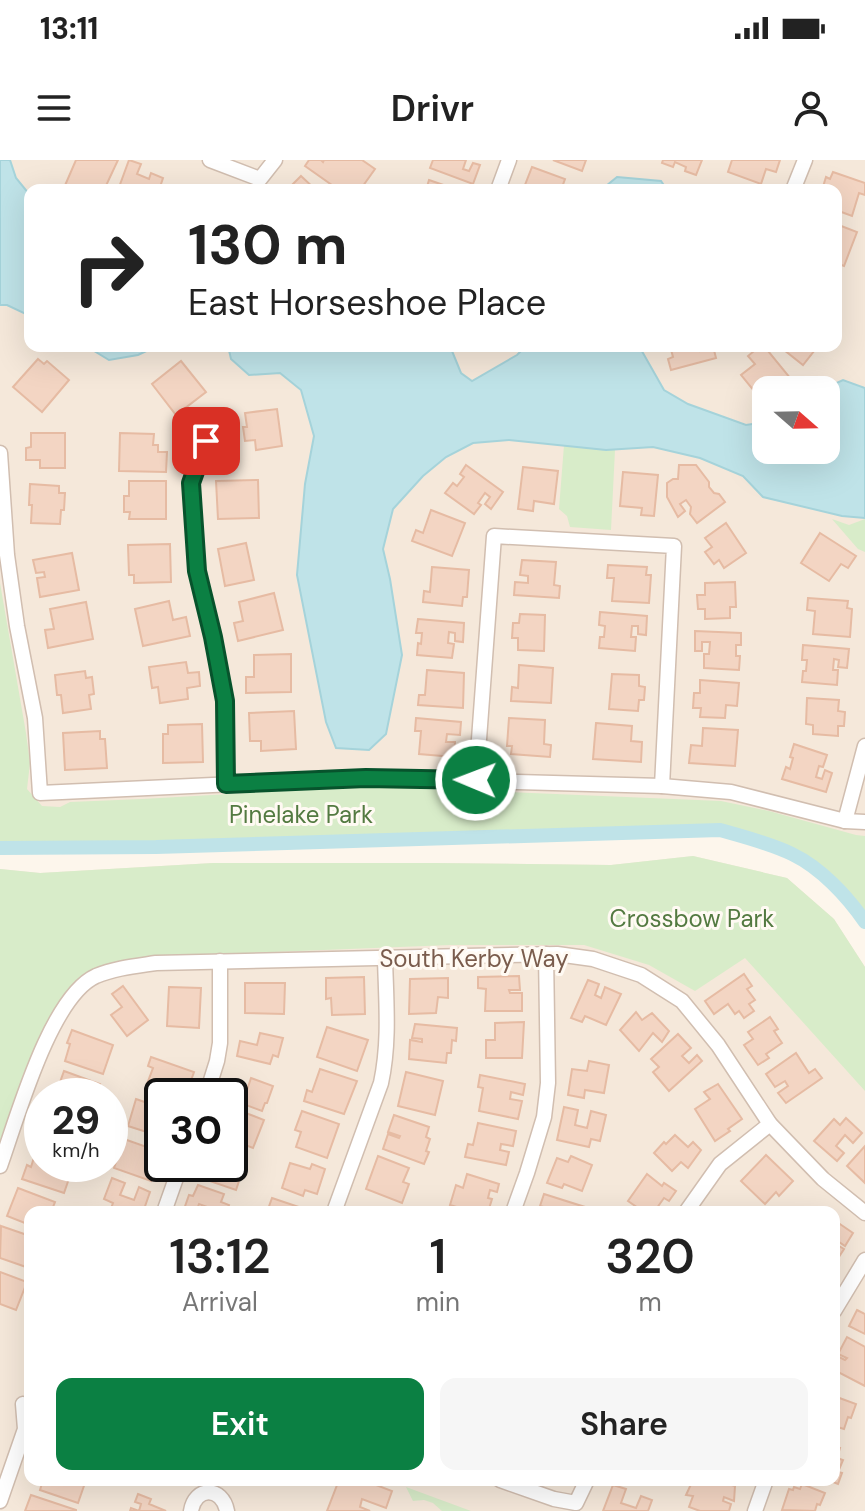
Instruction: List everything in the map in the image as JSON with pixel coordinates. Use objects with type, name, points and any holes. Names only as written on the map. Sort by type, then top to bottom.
[{"type":"street","points":[[210,160],[260,179],[275,160]]},
{"type":"street","points":[[500,184],[509,160]]},
{"type":"street","points":[[795,184],[805,160]]},
{"type":"street","points":[[206,441],[191,483],[197,571],[225,701],[226,784]]},
{"type":"street","points":[[0,453],[7,555],[35,718],[40,793],[366,778],[662,786],[731,792],[845,821],[865,822]]},
{"type":"street","points":[[476,780],[494,536],[674,546],[662,786]]},
{"type":"street","points":[[845,821],[865,746]]},
{"type":"street","points":[[515,1206],[544,1117],[548,1083],[546,954]]},
{"type":"street","name":"South Kerby Way","points":[[0,1166],[46,1038],[71,997],[93,977],[156,963],[546,954],[593,959],[641,975],[682,1001],[718,1045],[770,1124],[823,1179],[865,1213]]},
{"type":"street","points":[[336,1206],[381,1083],[385,1063],[388,1044],[385,958]]},
{"type":"street","points":[[212,1078],[220,1043],[220,961]]},
{"type":"street","points":[[690,1206],[720,1164],[770,1124]]},
{"type":"street","points":[[166,1206],[175,1182]]},
{"type":"street","points":[[840,1301],[865,1260]]},
{"type":"street","points":[[23,1404],[24,1416]]},
{"type":"street","points":[[0,1501],[24,1432]]},
{"type":"street","points":[[517,1486],[576,1503],[584,1486]]},
{"type":"street","points":[[755,1511],[764,1486]]},
{"type":"street","points":[[191,1511],[193,1500],[208,1492],[223,1499],[227,1511]]},
{"type":"shaded area","points":[[0,160],[865,160],[865,922],[839,887],[792,851],[720,830],[257,841],[0,844]]},
{"type":"shaded area","points":[[693,856],[787,878],[834,919],[865,967],[865,1511],[0,1511],[0,869],[40,873],[213,863],[611,865]]},
{"type":"green space","points":[[564,445],[615,450],[611,530],[570,527],[567,516],[559,509]]},
{"type":"green space","points":[[832,519],[849,525],[865,519],[865,552],[858,549]]},
{"type":"green space","name":"Pinelake Park","points":[[0,583],[30,763],[27,789],[42,806],[60,807],[70,802],[388,787],[721,801],[865,836],[865,918],[836,886],[802,858],[764,839],[721,829],[60,846],[0,844]]},
{"type":"green space","name":"Crossbow Park","points":[[693,856],[787,878],[834,919],[865,967],[865,1091],[745,958],[695,991],[649,965],[584,945],[450,945],[174,956],[91,971],[47,1027],[27,1078],[24,1078],[24,1086],[0,1148],[0,869],[40,873],[213,863],[611,865]]},
{"type":"green space","points":[[406,1487],[471,1511],[442,1511],[433,1503],[413,1501]]},
{"type":"water","points":[[0,160],[10,160],[16,178],[24,188],[24,313],[0,305]]},
{"type":"water","points":[[617,177],[661,181],[663,184],[608,184]]},
{"type":"water","points":[[96,352],[144,352],[138,355],[109,360]]},
{"type":"water","points":[[229,352],[452,352],[461,373],[472,381],[520,352],[642,352],[664,390],[688,404],[746,425],[752,424],[752,464],[840,464],[840,381],[843,380],[865,388],[865,518],[842,516],[763,497],[743,476],[700,458],[653,447],[606,450],[509,440],[473,443],[446,457],[423,476],[393,509],[383,549],[402,655],[386,734],[369,750],[336,748],[326,722],[297,575],[305,484],[314,436],[301,390],[280,373],[249,375],[231,359]]},
{"type":"building","points":[[76,160],[118,160],[107,184],[66,184]]},
{"type":"building","points":[[129,160],[141,164],[137,174],[149,179],[151,173],[163,178],[161,184],[120,184]]},
{"type":"building","points":[[309,160],[362,160],[375,169],[364,184],[330,184],[305,166]]},
{"type":"building","points":[[433,160],[466,160],[463,169],[469,171],[473,163],[480,165],[473,184],[430,168]]},
{"type":"building","points":[[553,160],[586,160],[582,171]]},
{"type":"building","points":[[663,160],[702,160],[696,175],[675,162],[673,167],[662,163]]},
{"type":"building","points":[[732,160],[780,160],[776,172],[766,169],[761,184],[728,172]]},
{"type":"building","points":[[532,167],[565,179],[563,184],[525,184]]},
{"type":"building","points":[[833,172],[865,183],[865,195],[859,193],[852,216],[842,212],[842,184],[824,184],[826,177],[830,179]]},
{"type":"building","points":[[301,176],[310,184],[293,184]]},
{"type":"building","points":[[842,226],[857,232],[842,265]]},
{"type":"building","points":[[672,352],[714,352],[716,358],[671,370],[668,359],[673,357]]},
{"type":"building","points":[[753,352],[769,352],[789,376],[752,376],[752,388],[741,375],[755,364],[748,356]]},
{"type":"building","points":[[787,352],[813,352],[803,365]]},
{"type":"building","points":[[38,359],[44,364],[47,361],[69,380],[42,412],[13,387]]},
{"type":"building","points":[[181,361],[206,392],[176,415],[152,384]]},
{"type":"building","points":[[277,409],[282,446],[256,450],[255,440],[245,441],[245,413]]},
{"type":"building","points":[[31,433],[65,433],[65,468],[40,468],[40,460],[26,460],[26,448],[31,447]]},
{"type":"building","points":[[120,433],[154,434],[153,445],[158,445],[158,452],[167,452],[166,472],[119,471]]},
{"type":"building","points":[[466,465],[503,492],[491,509],[485,504],[490,497],[485,493],[474,514],[445,493],[453,483],[457,486],[464,477],[460,474]]},
{"type":"building","points":[[679,465],[696,465],[709,482],[709,487],[725,502],[697,523],[690,514],[691,507],[686,500],[680,504],[685,511],[678,517],[667,497],[667,483],[678,479]]},
{"type":"building","points":[[523,467],[558,471],[554,504],[534,501],[533,511],[518,509]]},
{"type":"building","points":[[623,472],[658,475],[654,516],[641,515],[642,508],[620,506]]},
{"type":"building","points":[[258,480],[259,518],[218,519],[216,481]]},
{"type":"building","points":[[129,481],[166,481],[166,519],[129,519],[130,512],[124,512],[124,496],[129,496]]},
{"type":"building","points":[[30,484],[59,486],[59,493],[65,493],[60,524],[31,523]]},
{"type":"building","points":[[431,510],[465,523],[452,556],[412,541],[416,530],[423,533]]},
{"type":"building","points":[[726,523],[746,553],[724,568],[719,560],[714,564],[705,552],[712,547],[705,538]]},
{"type":"building","points":[[820,533],[856,556],[848,568],[841,564],[829,581],[801,563]]},
{"type":"building","points":[[246,543],[254,580],[225,586],[218,549]]},
{"type":"building","points":[[170,544],[171,582],[134,583],[134,575],[129,575],[128,545]]},
{"type":"building","points":[[72,553],[79,590],[40,597],[37,578],[45,577],[44,572],[36,573],[33,560]]},
{"type":"building","points":[[522,560],[556,562],[554,585],[560,586],[559,598],[514,595],[515,582],[528,583],[528,576],[520,575]]},
{"type":"building","points":[[608,565],[647,567],[646,575],[651,575],[649,603],[612,601],[614,578],[607,578]]},
{"type":"building","points":[[432,567],[469,570],[467,597],[463,597],[462,606],[423,602],[424,591],[430,592]]},
{"type":"building","points":[[735,582],[736,607],[730,607],[730,618],[705,619],[705,609],[698,609],[697,595],[705,595],[705,583]]},
{"type":"building","points":[[274,593],[283,630],[238,641],[234,623],[243,621],[239,602]]},
{"type":"building","points":[[808,598],[848,601],[847,608],[852,609],[850,637],[813,634],[815,611],[807,610]]},
{"type":"building","points":[[169,601],[173,620],[186,617],[190,636],[143,646],[135,609]]},
{"type":"building","points":[[86,602],[93,639],[48,648],[45,630],[54,629],[50,609]]},
{"type":"building","points":[[600,612],[647,616],[646,635],[638,634],[638,626],[632,626],[631,637],[636,637],[635,651],[599,648],[605,626],[599,625]]},
{"type":"building","points":[[520,614],[545,615],[544,651],[518,650],[518,638],[512,638],[513,623],[519,623]]},
{"type":"building","points":[[418,619],[464,623],[463,642],[455,641],[455,633],[449,632],[448,643],[454,644],[452,658],[417,655],[422,633],[416,633]]},
{"type":"building","points":[[695,631],[741,633],[741,645],[736,645],[736,656],[740,656],[739,670],[704,668],[704,654],[709,654],[710,642],[702,642],[702,651],[695,651]]},
{"type":"building","points":[[803,645],[849,649],[847,668],[838,667],[839,660],[834,659],[833,670],[838,670],[837,685],[802,682],[807,660],[802,660]]},
{"type":"building","points":[[291,654],[291,692],[246,693],[246,677],[254,677],[254,655]]},
{"type":"building","points":[[186,662],[188,673],[199,672],[200,686],[187,688],[188,699],[160,703],[158,687],[152,688],[149,667]]},
{"type":"building","points":[[519,665],[553,668],[551,703],[511,701],[512,687],[518,688]]},
{"type":"building","points":[[427,670],[464,673],[463,708],[418,705],[419,695],[425,695]]},
{"type":"building","points":[[85,671],[86,678],[92,677],[94,694],[89,695],[91,709],[63,713],[55,675]]},
{"type":"building","points":[[612,674],[639,675],[639,686],[645,687],[644,700],[639,700],[638,711],[609,709]]},
{"type":"building","points":[[700,680],[739,683],[737,706],[726,705],[725,718],[700,717],[701,708],[693,708],[694,693],[700,693]]},
{"type":"building","points":[[807,698],[839,700],[838,711],[845,712],[844,726],[838,726],[838,736],[813,734],[813,725],[806,724]]},
{"type":"building","points":[[294,711],[296,749],[261,751],[261,741],[250,741],[249,713]]},
{"type":"building","points":[[416,718],[461,722],[460,735],[447,734],[446,742],[455,742],[454,757],[419,754],[421,731],[415,731]]},
{"type":"building","points":[[509,718],[545,720],[544,744],[551,745],[550,757],[511,754],[512,746],[507,746]]},
{"type":"building","points":[[596,723],[632,726],[631,741],[642,742],[641,762],[593,759]]},
{"type":"building","points":[[202,724],[203,762],[163,763],[163,734],[168,734],[168,725]]},
{"type":"building","points":[[703,728],[738,730],[735,766],[689,763],[691,745],[702,746]]},
{"type":"building","points":[[100,731],[100,739],[105,739],[107,768],[65,770],[63,733]]},
{"type":"building","points":[[794,744],[827,755],[816,777],[822,779],[825,770],[832,773],[826,792],[782,779],[786,767],[790,769]]},
{"type":"building","points":[[744,974],[752,986],[747,989],[755,1000],[749,1004],[754,1011],[744,1018],[739,1011],[735,1014],[728,1004],[714,1014],[705,1001]]},
{"type":"building","points":[[519,976],[520,990],[509,990],[510,993],[522,993],[522,1011],[485,1011],[486,989],[478,988],[478,977]]},
{"type":"building","points":[[364,977],[365,1014],[332,1015],[331,998],[326,999],[326,978]]},
{"type":"building","points":[[448,978],[448,998],[438,997],[436,1013],[409,1014],[410,979]]},
{"type":"building","points":[[588,980],[599,984],[595,995],[601,998],[605,987],[621,994],[606,1025],[585,1016],[582,1022],[571,1018]]},
{"type":"building","points":[[245,983],[285,983],[284,1014],[245,1013]]},
{"type":"building","points":[[123,986],[148,1020],[127,1036],[111,1015],[122,1007],[112,994]]},
{"type":"building","points":[[169,987],[201,988],[199,1028],[167,1026]]},
{"type":"building","points":[[636,1012],[642,1020],[652,1013],[669,1031],[662,1042],[653,1033],[639,1051],[620,1030]]},
{"type":"building","points":[[770,1017],[782,1043],[766,1054],[769,1058],[758,1065],[744,1045],[753,1039],[748,1032]]},
{"type":"building","points":[[524,1022],[522,1058],[486,1058],[486,1040],[495,1040],[495,1023]]},
{"type":"building","points":[[415,1024],[457,1028],[456,1041],[452,1040],[446,1063],[409,1059],[410,1040],[422,1042],[422,1039],[412,1038]]},
{"type":"building","points":[[327,1027],[368,1040],[357,1071],[317,1057]]},
{"type":"building","points":[[72,1030],[113,1045],[103,1074],[65,1061]]},
{"type":"building","points":[[260,1033],[283,1038],[278,1057],[273,1055],[270,1064],[237,1056],[240,1041],[257,1045]]},
{"type":"building","points":[[678,1034],[691,1048],[682,1056],[689,1063],[697,1055],[702,1061],[669,1091],[653,1072],[659,1067],[651,1059]]},
{"type":"building","points":[[796,1053],[809,1073],[815,1069],[822,1078],[786,1103],[778,1093],[788,1086],[785,1081],[775,1087],[766,1074]]},
{"type":"building","points":[[151,1057],[194,1072],[192,1078],[149,1078],[153,1068],[148,1066]]},
{"type":"building","points":[[589,1061],[609,1065],[604,1093],[585,1090],[584,1098],[568,1095],[572,1069],[587,1071]]},
{"type":"building","points":[[320,1069],[357,1081],[344,1114],[304,1101],[307,1090],[312,1092]]},
{"type":"building","points":[[64,1071],[83,1078],[61,1078]]},
{"type":"building","points":[[406,1072],[443,1081],[435,1115],[398,1106]]},
{"type":"building","points":[[480,1075],[525,1084],[523,1095],[511,1092],[510,1099],[522,1101],[518,1119],[479,1111],[483,1088],[478,1087]]},
{"type":"building","points":[[251,1078],[273,1086],[262,1111],[248,1106]]},
{"type":"building","points":[[718,1084],[742,1119],[715,1141],[695,1109],[710,1099],[704,1092]]},
{"type":"building","points":[[136,1099],[144,1102],[144,1131],[128,1126]]},
{"type":"building","points":[[564,1107],[578,1110],[575,1125],[587,1128],[591,1111],[606,1115],[600,1141],[591,1139],[589,1147],[557,1140]]},
{"type":"building","points":[[302,1111],[339,1124],[327,1158],[296,1147],[301,1132],[295,1130]]},
{"type":"building","points":[[248,1114],[264,1120],[253,1148],[248,1146]]},
{"type":"building","points":[[394,1115],[429,1127],[426,1137],[430,1139],[426,1151],[429,1152],[424,1164],[383,1149],[388,1134],[400,1136],[388,1132]]},
{"type":"building","points":[[846,1118],[862,1133],[853,1143],[845,1135],[836,1146],[844,1153],[837,1161],[814,1141],[834,1119],[840,1125]]},
{"type":"building","points":[[478,1123],[516,1131],[513,1146],[501,1144],[500,1150],[509,1152],[506,1165],[465,1157],[468,1144],[473,1145]]},
{"type":"building","points":[[675,1135],[688,1147],[693,1142],[701,1150],[688,1168],[681,1162],[672,1171],[654,1153]]},
{"type":"building","points":[[128,1140],[144,1146],[144,1179],[128,1173]]},
{"type":"building","points":[[865,1146],[865,1183],[847,1166]]},
{"type":"building","points":[[766,1155],[793,1181],[779,1196],[776,1192],[765,1204],[741,1181]]},
{"type":"building","points":[[378,1156],[409,1168],[403,1182],[409,1184],[402,1203],[366,1189]]},
{"type":"building","points":[[571,1156],[592,1165],[582,1191],[564,1184],[562,1188],[547,1183],[557,1158],[568,1162]]},
{"type":"building","points":[[290,1163],[310,1169],[312,1164],[325,1169],[317,1194],[305,1190],[303,1196],[282,1188]]},
{"type":"building","points":[[467,1174],[499,1184],[497,1192],[490,1190],[490,1206],[450,1205],[456,1185],[463,1188]]},
{"type":"building","points":[[647,1174],[662,1186],[664,1183],[676,1191],[669,1201],[664,1198],[658,1206],[635,1206],[628,1201]]},
{"type":"building","points":[[31,1182],[68,1182],[64,1193]]},
{"type":"building","points":[[110,1182],[125,1183],[120,1195],[134,1200],[139,1187],[150,1192],[145,1206],[112,1206],[113,1203],[104,1199]]},
{"type":"building","points":[[213,1182],[239,1182],[236,1190]]},
{"type":"building","points":[[198,1185],[224,1194],[221,1202],[229,1205],[185,1206],[189,1195],[193,1196]]},
{"type":"building","points":[[18,1188],[55,1202],[53,1206],[24,1206],[24,1223],[7,1216]]},
{"type":"building","points":[[544,1194],[582,1206],[540,1206]]},
{"type":"building","points":[[272,1198],[296,1206],[269,1206]]},
{"type":"building","points":[[840,1224],[853,1233],[845,1246],[840,1243]]},
{"type":"building","points":[[1,1226],[24,1234],[24,1266],[0,1258]]},
{"type":"building","points":[[0,1272],[24,1281],[16,1310],[0,1304]]},
{"type":"building","points":[[857,1310],[865,1314],[865,1334],[849,1326]]},
{"type":"building","points":[[847,1337],[865,1347],[865,1386],[840,1373],[840,1358],[847,1358],[840,1355]]},
{"type":"building","points":[[840,1398],[856,1404],[844,1429],[840,1428]]},
{"type":"building","points":[[41,1486],[84,1486],[78,1503],[40,1490]]},
{"type":"building","points":[[337,1486],[379,1486],[392,1491],[386,1508],[362,1499],[360,1507],[370,1511],[327,1511]]},
{"type":"building","points":[[613,1486],[626,1489],[621,1503],[636,1508],[641,1496],[652,1500],[648,1511],[603,1511]]},
{"type":"building","points":[[690,1486],[735,1486],[734,1501],[724,1497],[723,1501],[731,1504],[729,1511],[700,1511],[689,1507],[693,1496],[686,1495]]},
{"type":"building","points":[[807,1486],[825,1493],[815,1511],[782,1510],[789,1489]]},
{"type":"building","points":[[138,1494],[151,1499],[149,1504],[166,1511],[139,1511],[141,1504],[135,1502]]},
{"type":"building","points":[[31,1495],[76,1510],[76,1511],[25,1511]]},
{"type":"waterway","points":[[0,848],[156,847],[720,830],[757,840],[803,860],[833,884],[865,922]]},
{"type":"route","points":[[206,441],[191,483],[197,571],[225,701],[226,784],[366,778],[476,780]]}]
